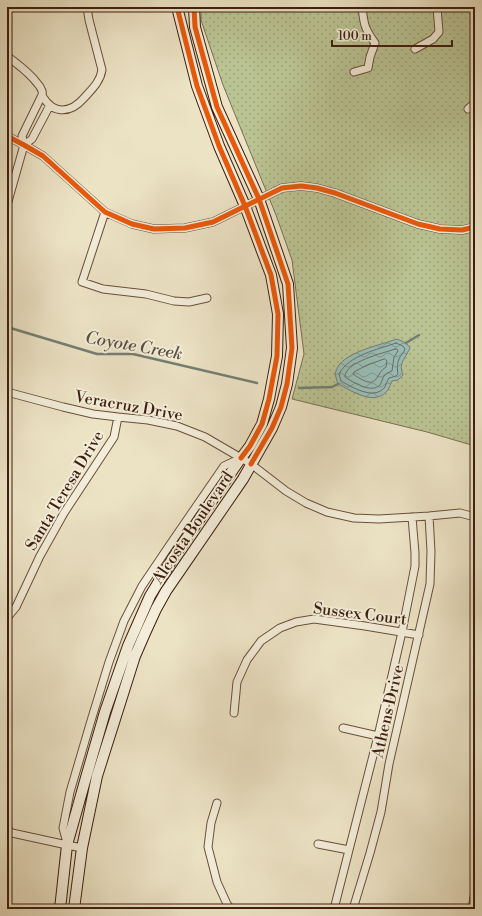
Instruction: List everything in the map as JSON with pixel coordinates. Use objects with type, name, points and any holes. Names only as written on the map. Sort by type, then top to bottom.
[{"type":"main road","name":"Alcosta Boulevard","points":[[60,909],[67,846],[105,712],[128,646],[150,596],[173,558],[250,446],[262,424],[278,356],[278,314],[271,275],[245,206],[219,146],[197,86],[177,7]]},
{"type":"main road","name":"Alcosta Boulevard","points":[[74,909],[82,848],[97,776],[135,656],[156,609],[166,591],[252,464],[272,428],[288,384],[292,348],[288,284],[259,199],[217,107],[195,27],[194,7]]},
{"type":"street","points":[[42,96],[50,105],[58,110],[62,110],[72,107],[81,101],[98,83],[102,70],[87,7]]},
{"type":"street","points":[[354,72],[368,68],[370,56],[375,43],[365,27],[362,7]]},
{"type":"street","points":[[415,49],[433,39],[439,32],[437,7]]},
{"type":"street","points":[[7,56],[23,68],[42,90],[42,96],[22,136],[24,145],[7,205]]},
{"type":"street","points":[[468,109],[475,103]]},
{"type":"street","points":[[24,145],[32,139],[50,105]]},
{"type":"street","points":[[7,136],[43,156],[105,212],[132,224],[154,229],[185,228],[213,222],[282,188],[301,186],[318,188],[418,224],[440,230],[462,230],[475,227]]},
{"type":"street","points":[[105,212],[82,282],[103,289],[146,294],[174,301],[189,302],[207,298]]},
{"type":"street","name":"Veracruz Drive","points":[[7,393],[62,408],[93,414],[148,420],[177,426],[205,437],[252,464],[286,491],[306,503],[327,512],[354,518],[372,519],[460,513],[475,517]]},
{"type":"street","name":"Santa Teresa Drive","points":[[7,618],[16,607],[40,556],[64,513],[114,437],[118,417]]},
{"type":"street","name":"Athens Drive","points":[[353,909],[381,812],[389,764],[430,584],[431,552],[429,516]]},
{"type":"street","name":"Athens Drive","points":[[334,909],[378,736],[402,632],[415,566],[412,517]]},
{"type":"street","name":"Sussex Court","points":[[234,713],[237,682],[247,660],[261,641],[280,628],[296,622],[314,619],[419,635]]},
{"type":"street","points":[[343,728],[378,736]]},
{"type":"street","points":[[217,803],[211,823],[208,847],[217,882],[227,904],[231,909]]},
{"type":"street","points":[[7,829],[12,833],[82,848]]},
{"type":"street","points":[[318,844],[349,850]]},
{"type":"street","points":[[472,909],[475,891]]},
{"type":"green space","points":[[201,7],[475,7],[475,446],[427,432],[292,399],[304,354],[292,260],[276,215],[223,85],[201,20]]},
{"type":"water","points":[[397,339],[406,343],[410,348],[401,367],[403,375],[398,380],[392,381],[388,390],[383,395],[377,397],[363,396],[338,384],[335,374],[337,368],[344,360],[358,352]]},
{"type":"waterway","name":"Coyote Creek","points":[[7,327],[97,354],[133,354],[257,383]]},
{"type":"waterway","name":"Coyote Creek","points":[[406,343],[419,335]]},
{"type":"waterway","name":"Coyote Creek","points":[[299,388],[332,387],[338,384]]},
{"type":"cycle path","points":[[177,7],[197,86],[219,146],[245,206],[271,275],[278,314],[277,356],[269,399],[262,424],[250,446],[241,458]]},
{"type":"cycle path","points":[[194,7],[195,27],[217,107],[259,199],[288,284],[292,348],[287,384],[281,407],[272,428],[251,464]]},
{"type":"cycle path","points":[[7,136],[43,156],[105,212],[132,224],[154,229],[185,228],[213,222],[282,188],[301,186],[317,188],[335,193],[418,224],[440,229],[462,230],[475,227]]}]
